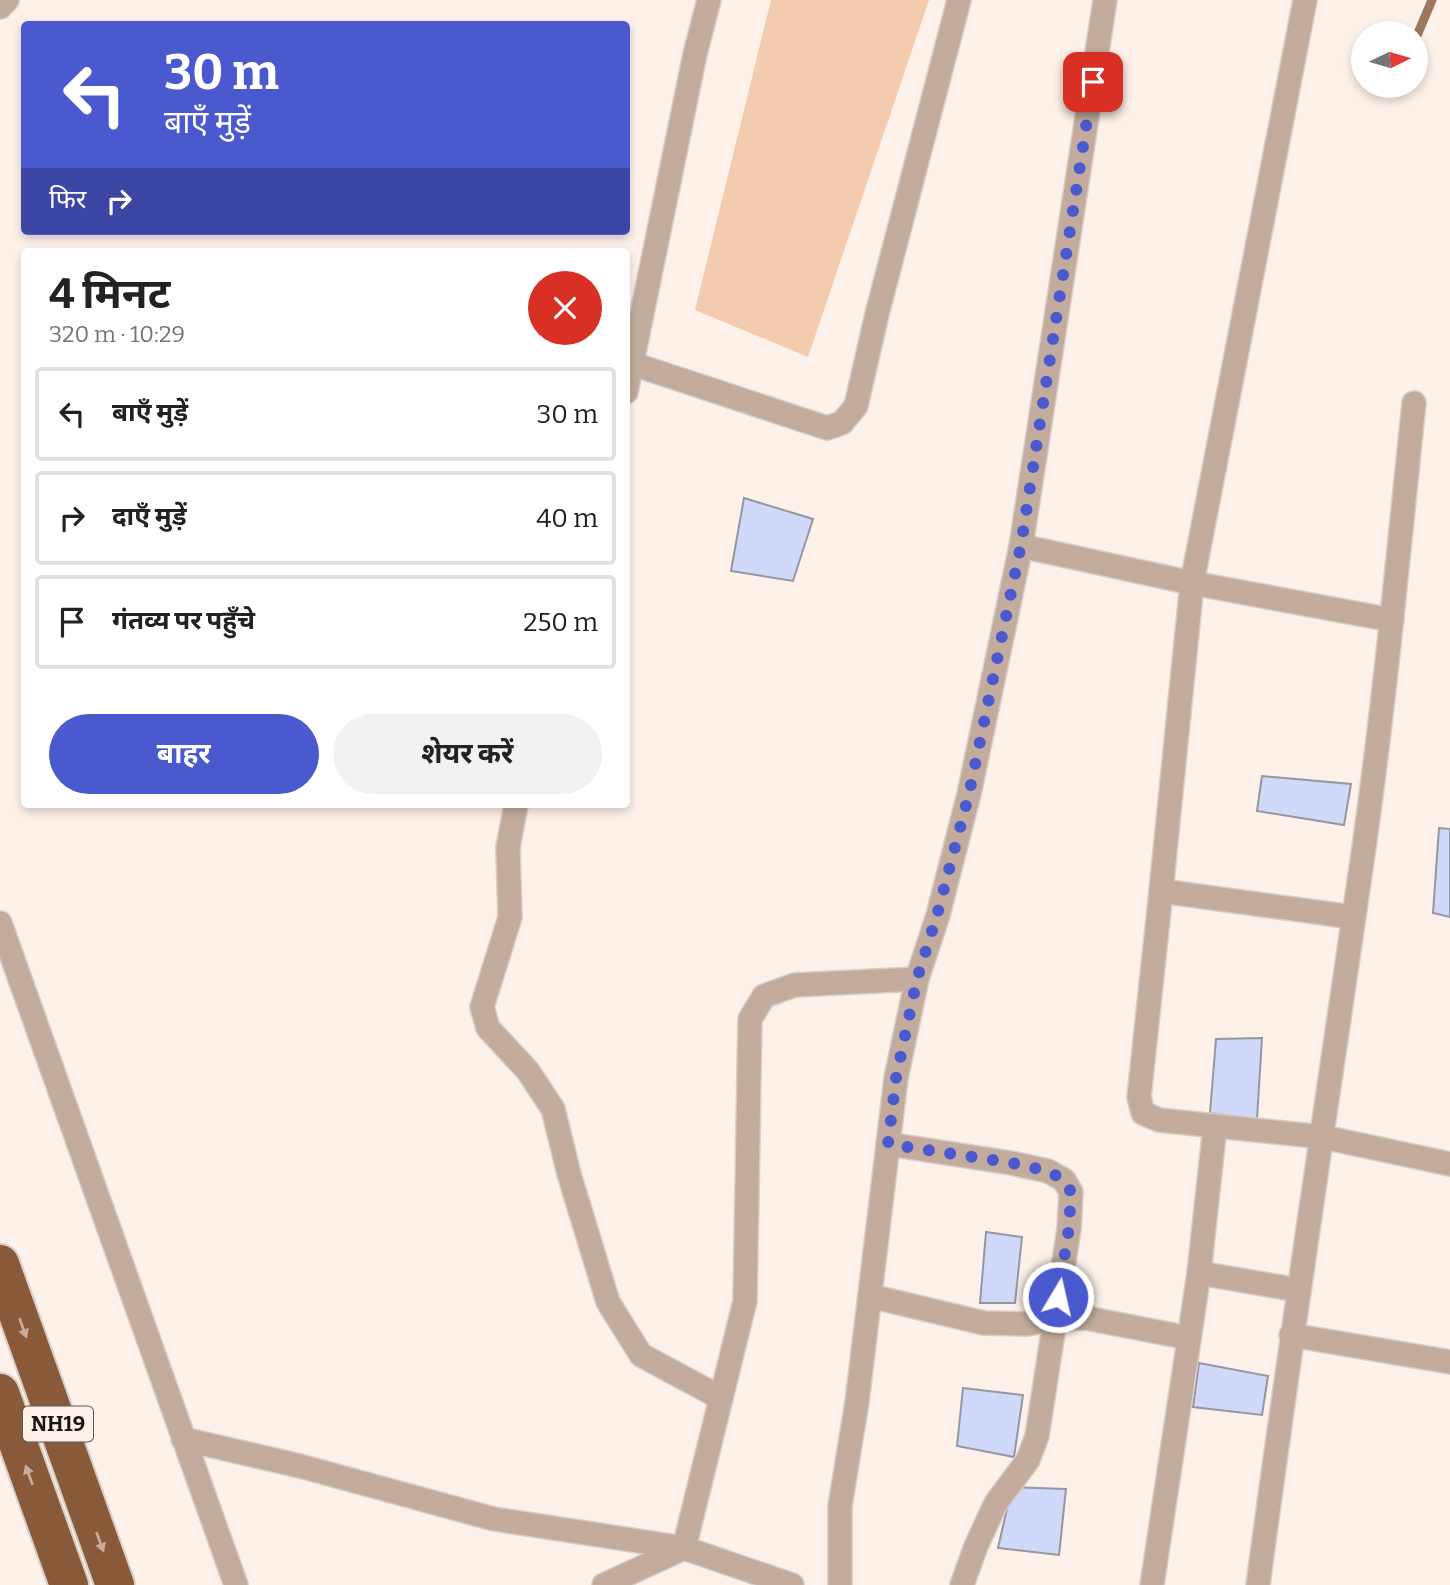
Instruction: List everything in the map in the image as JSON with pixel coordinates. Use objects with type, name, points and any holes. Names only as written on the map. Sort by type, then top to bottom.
[{"type":"highway","name":"NH19","points":[[0,1264],[115,1585]]},
{"type":"highway","name":"NH19","points":[[0,1394],[69,1585]]},
{"type":"street","points":[[0,7],[7,0]]},
{"type":"street","points":[[630,378],[695,54],[709,0]]},
{"type":"street","points":[[634,365],[827,428],[842,423],[856,406],[877,314],[959,0]]},
{"type":"street","points":[[840,1585],[840,1506],[857,1402],[896,1078],[917,979],[969,794],[1021,545],[1105,0]]},
{"type":"street","points":[[1305,0],[1192,583],[1139,1097],[1143,1112],[1159,1121],[1323,1137],[1450,1164]]},
{"type":"street","points":[[1258,1585],[1291,1335],[1323,1137],[1362,861],[1392,620],[1414,402]]},
{"type":"street","points":[[1021,545],[1192,583],[1392,620]]},
{"type":"street","points":[[516,808],[509,847],[510,917],[482,1007],[488,1028],[528,1071],[553,1109],[569,1174],[608,1302],[641,1355],[721,1398]]},
{"type":"street","points":[[1161,891],[1353,917]]},
{"type":"street","points":[[0,923],[236,1585]]},
{"type":"street","points":[[684,1548],[745,1301],[750,1019],[764,996],[794,985],[917,979]]},
{"type":"street","points":[[1152,1585],[1199,1273],[1215,1126]]},
{"type":"street","points":[[888,1144],[1048,1171],[1064,1180],[1071,1192],[1069,1228],[1037,1436],[1028,1460],[996,1503],[962,1585]]},
{"type":"street","points":[[1199,1273],[1298,1290]]},
{"type":"street","points":[[870,1296],[984,1323],[1027,1324],[1055,1319],[1086,1318],[1189,1338]]},
{"type":"street","points":[[1291,1335],[1450,1362]]},
{"type":"street","points":[[183,1438],[300,1466],[494,1519],[684,1548],[792,1585]]},
{"type":"street","points":[[604,1585],[684,1548]]},
{"type":"shaded area","points":[[771,0],[929,0],[808,357],[695,310]]},
{"type":"building","points":[[744,498],[813,519],[793,581],[731,571]]},
{"type":"building","points":[[1262,776],[1351,784],[1344,825],[1257,811]]},
{"type":"building","points":[[1439,828],[1450,829],[1450,917],[1433,913]]},
{"type":"building","points":[[1262,1038],[1257,1119],[1210,1113],[1216,1039]]},
{"type":"building","points":[[986,1232],[1022,1237],[1015,1303],[980,1303]]},
{"type":"building","points":[[1199,1363],[1268,1376],[1262,1415],[1193,1407]]},
{"type":"building","points":[[963,1388],[1023,1395],[1014,1457],[957,1446]]},
{"type":"building","points":[[1012,1487],[1066,1489],[1059,1555],[998,1548]]},
{"type":"waterway","points":[[1423,21],[1432,0]]},
{"type":"route","points":[[1058,1297],[1069,1228],[1071,1192],[1064,1180],[1048,1171],[1012,1163],[888,1144],[896,1078],[917,979],[969,794],[1021,545],[1093,82]]}]
